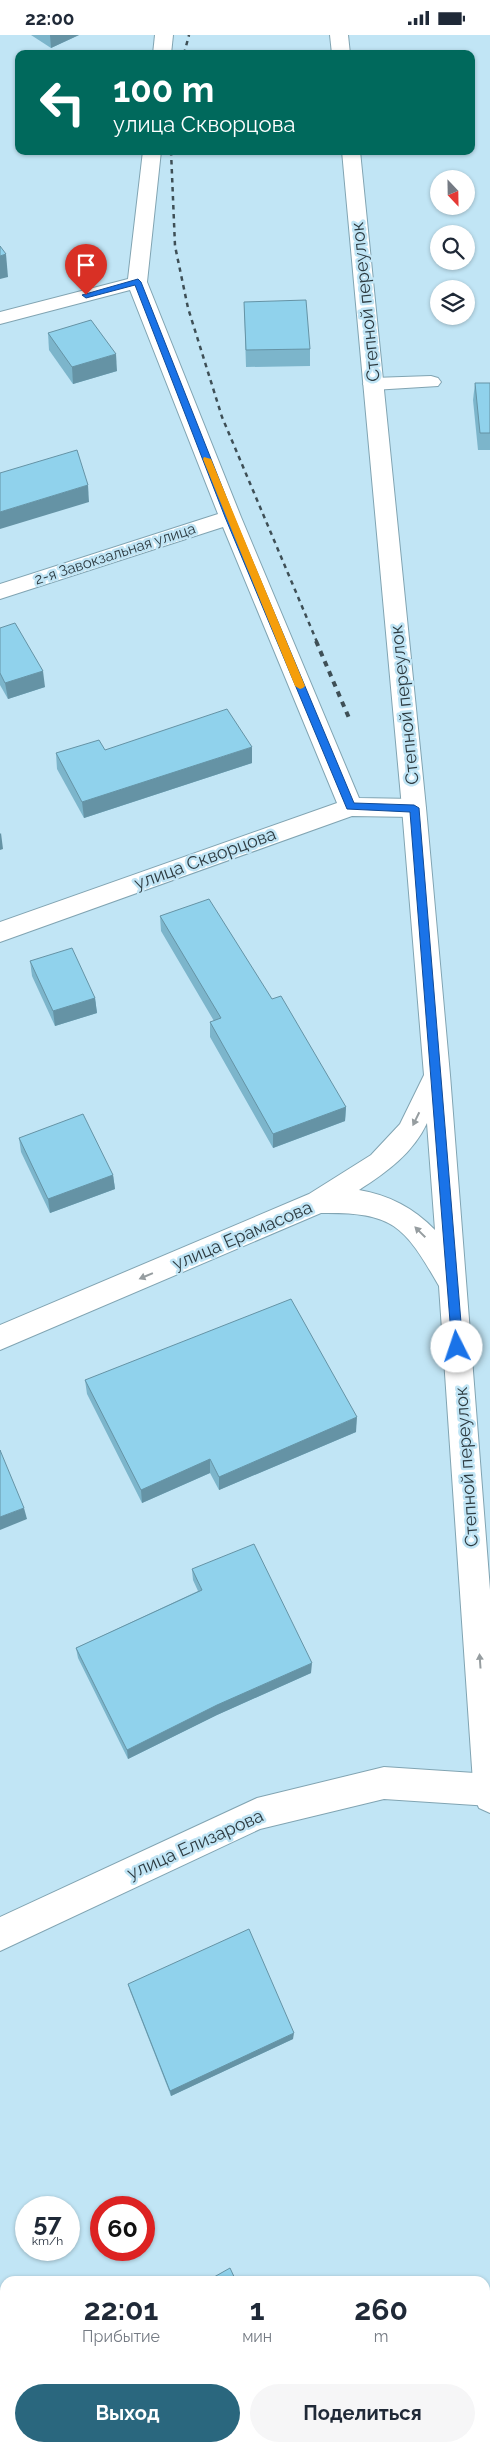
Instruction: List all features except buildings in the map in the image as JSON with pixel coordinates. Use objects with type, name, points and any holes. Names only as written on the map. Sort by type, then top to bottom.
[{"type":"main road","points":[[162,50],[164,35]]},
{"type":"main road","points":[[339,35],[341,50]]},
{"type":"main road","points":[[152,155],[138,282],[230,517],[351,807]]},
{"type":"main road","name":"Степной переулок","points":[[350,155],[414,808],[437,1075],[490,1797]]},
{"type":"main road","points":[[0,318],[138,282]]},
{"type":"main road","points":[[373,384],[431,382]]},
{"type":"main road","name":"2-я Завокзальная улица","points":[[0,592],[230,517]]},
{"type":"main road","name":"улица Скворцова","points":[[0,932],[351,807],[414,808]]},
{"type":"main road","name":"улица Ерамасова","points":[[0,1338],[319,1202],[380,1163],[410,1131],[437,1075]]},
{"type":"main road","points":[[319,1202],[362,1202],[395,1212],[421,1231],[438,1255],[453,1289]]},
{"type":"main road","name":"улица Елизарова","points":[[0,1934],[257,1814],[384,1783],[490,1790]]},
{"type":"railway","points":[[185,50],[189,35]]},
{"type":"railway","points":[[171,155],[175,246],[188,308],[222,417],[317,642]]},
{"type":"railway","points":[[316,641],[349,718]]},
{"type":"slow traffic","points":[[207,459],[300,686]]},
{"type":"route","points":[[86,295],[138,282],[230,517],[351,807],[414,808],[437,1075],[457,1347]]}]
